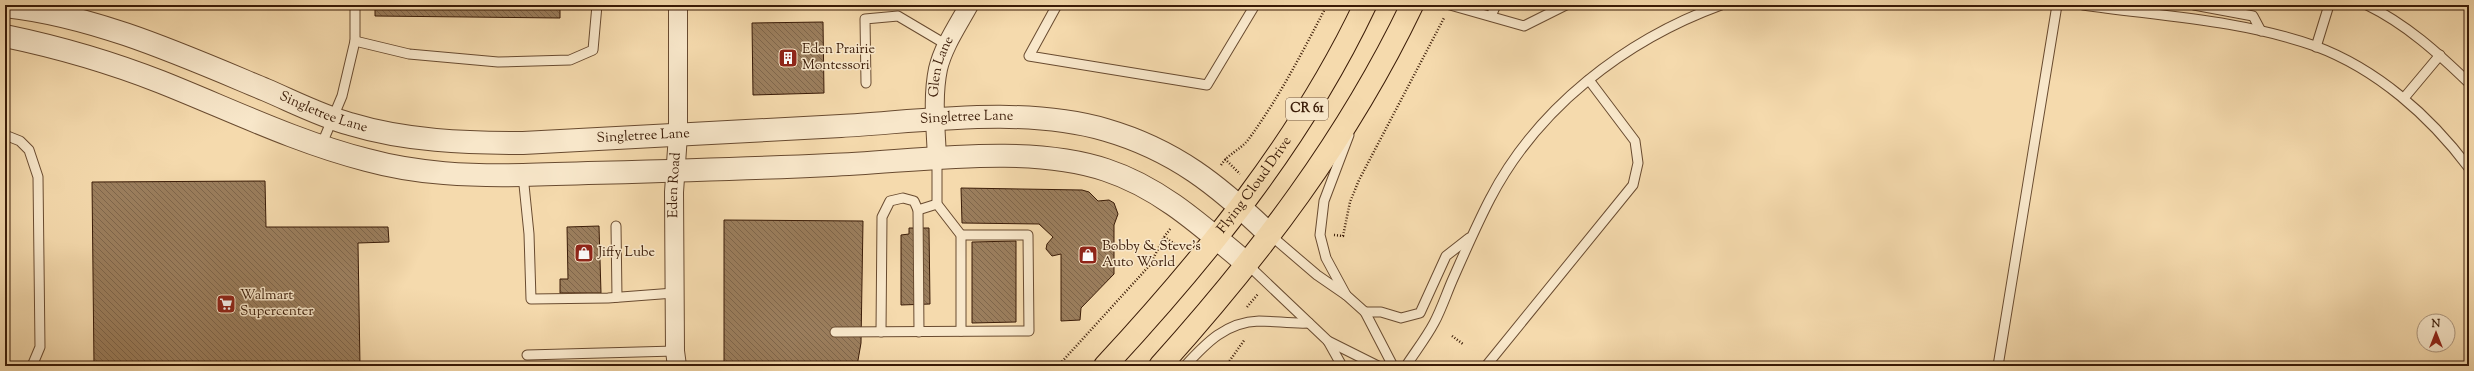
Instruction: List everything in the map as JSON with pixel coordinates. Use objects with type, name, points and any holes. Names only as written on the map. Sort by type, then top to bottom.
[{"type":"main road","name":"Flying Cloud Drive","points":[[1105,366],[1242,208],[1294,132],[1365,5]]},
{"type":"main road","name":"CR 61","points":[[1160,366],[1230,287],[1330,153],[1358,108],[1412,5]]},
{"type":"street","name":"Eden Road","points":[[676,358],[674,293],[675,171],[678,135],[678,5]]},
{"type":"street","name":"Glen Lane","points":[[937,159],[935,120],[938,68],[947,45],[969,5]]},
{"type":"street","name":"Singletree Lane","points":[[5,6],[74,18],[116,32],[168,50],[333,119],[401,135],[462,143],[523,143],[935,120],[1029,117],[1072,122],[1139,142],[1179,161],[1212,182],[1269,234]]},
{"type":"street","points":[[5,36],[109,63],[321,147],[367,161],[424,172],[476,176],[675,171],[1028,156],[1069,161],[1105,169],[1157,193],[1185,213],[1247,264]]},
{"type":"lane","points":[[321,147],[342,96],[355,41],[354,5]]},
{"type":"lane","points":[[355,41],[409,54],[498,62],[570,60],[594,50],[598,5]]},
{"type":"lane","points":[[1056,5],[1029,56],[1207,85],[1255,5]]},
{"type":"lane","points":[[1450,5],[1524,26],[1566,5]]},
{"type":"lane","points":[[1491,16],[1496,5]]},
{"type":"lane","points":[[1406,366],[1434,323],[1470,238],[1491,197],[1511,165],[1560,106],[1589,80],[1641,42],[1673,25],[1721,5]]},
{"type":"lane","points":[[1998,366],[2057,5]]},
{"type":"lane","points":[[2083,5],[2140,9],[2262,31],[2316,46],[2352,64],[2404,98],[2434,127],[2469,168]]},
{"type":"lane","points":[[2140,9],[2146,5]]},
{"type":"lane","points":[[2194,5],[2253,16],[2262,31]]},
{"type":"lane","points":[[2316,46],[2329,5]]},
{"type":"lane","points":[[2367,5],[2391,16],[2440,54],[2469,83]]},
{"type":"lane","points":[[866,83],[865,19],[898,16],[947,45]]},
{"type":"lane","points":[[2404,98],[2440,54]]},
{"type":"lane","points":[[1486,366],[1633,185],[1637,174],[1638,151],[1635,141],[1589,80]]},
{"type":"lane","points":[[1346,295],[1326,258],[1321,244],[1321,215],[1358,108]]},
{"type":"lane","points":[[5,134],[20,141],[29,150],[38,177],[40,347],[32,366]]},
{"type":"lane","points":[[937,159],[938,204],[961,235],[961,331]]},
{"type":"lane","points":[[522,175],[529,234],[531,299],[617,297],[674,293]]},
{"type":"lane","points":[[882,332],[884,210],[890,201],[903,198],[914,201],[918,210],[919,332]]},
{"type":"lane","points":[[918,210],[938,204]]},
{"type":"lane","points":[[616,226],[617,297]]},
{"type":"lane","points":[[1269,234],[1317,275],[1346,295],[1365,312],[1393,366]]},
{"type":"lane","points":[[836,332],[1029,331],[1028,235],[961,235]]},
{"type":"lane","points":[[1365,312],[1381,312],[1401,318],[1420,313],[1446,256],[1470,238]]},
{"type":"lane","points":[[1247,264],[1328,341],[1378,366]]},
{"type":"lane","points":[[1185,366],[1216,335],[1230,327],[1260,321],[1283,324],[1309,323]]},
{"type":"lane","points":[[1328,341],[1342,366]]},
{"type":"lane","points":[[527,355],[676,358]]},
{"type":"path","points":[[1212,182],[1225,159],[1246,142],[1288,80],[1327,5]]},
{"type":"path","points":[[1058,366],[1150,265],[1164,237],[1185,213]]},
{"type":"path","points":[[1452,336],[1463,344]]},
{"type":"building","points":[[375,5],[560,5],[560,18],[375,16]]},
{"type":"building","name":"Eden Prairie Montessori","points":[[823,22],[824,93],[753,95],[752,23]]},
{"type":"building","name":"Walmart Supercenter","points":[[265,181],[266,227],[388,227],[389,242],[358,243],[360,366],[94,366],[92,182]]},
{"type":"building","name":"Bobby & Steve's Auto World","points":[[961,188],[1082,190],[1089,192],[1098,201],[1109,200],[1114,203],[1118,214],[1114,225],[1114,274],[1081,308],[1080,320],[1061,321],[1061,254],[1052,256],[1046,249],[1047,244],[1053,237],[1039,224],[962,223]]},
{"type":"building","points":[[724,220],[863,221],[861,343],[857,366],[724,366]]},
{"type":"building","name":"Jiffy Lube","points":[[599,226],[601,293],[560,293],[560,279],[568,279],[567,227]]},
{"type":"building","points":[[909,228],[929,228],[930,304],[901,305],[901,235],[909,234]]},
{"type":"building","points":[[1016,241],[1016,322],[972,323],[972,242]]},
{"type":"place","name":"Eden Prairie Montessori","points":[[788,58]]},
{"type":"place","name":"Jiffy Lube","points":[[584,253]]},
{"type":"place","name":"Bobby & Steve's Auto World","points":[[1088,255]]},
{"type":"place","name":"Walmart Supercenter","points":[[226,304]]}]
